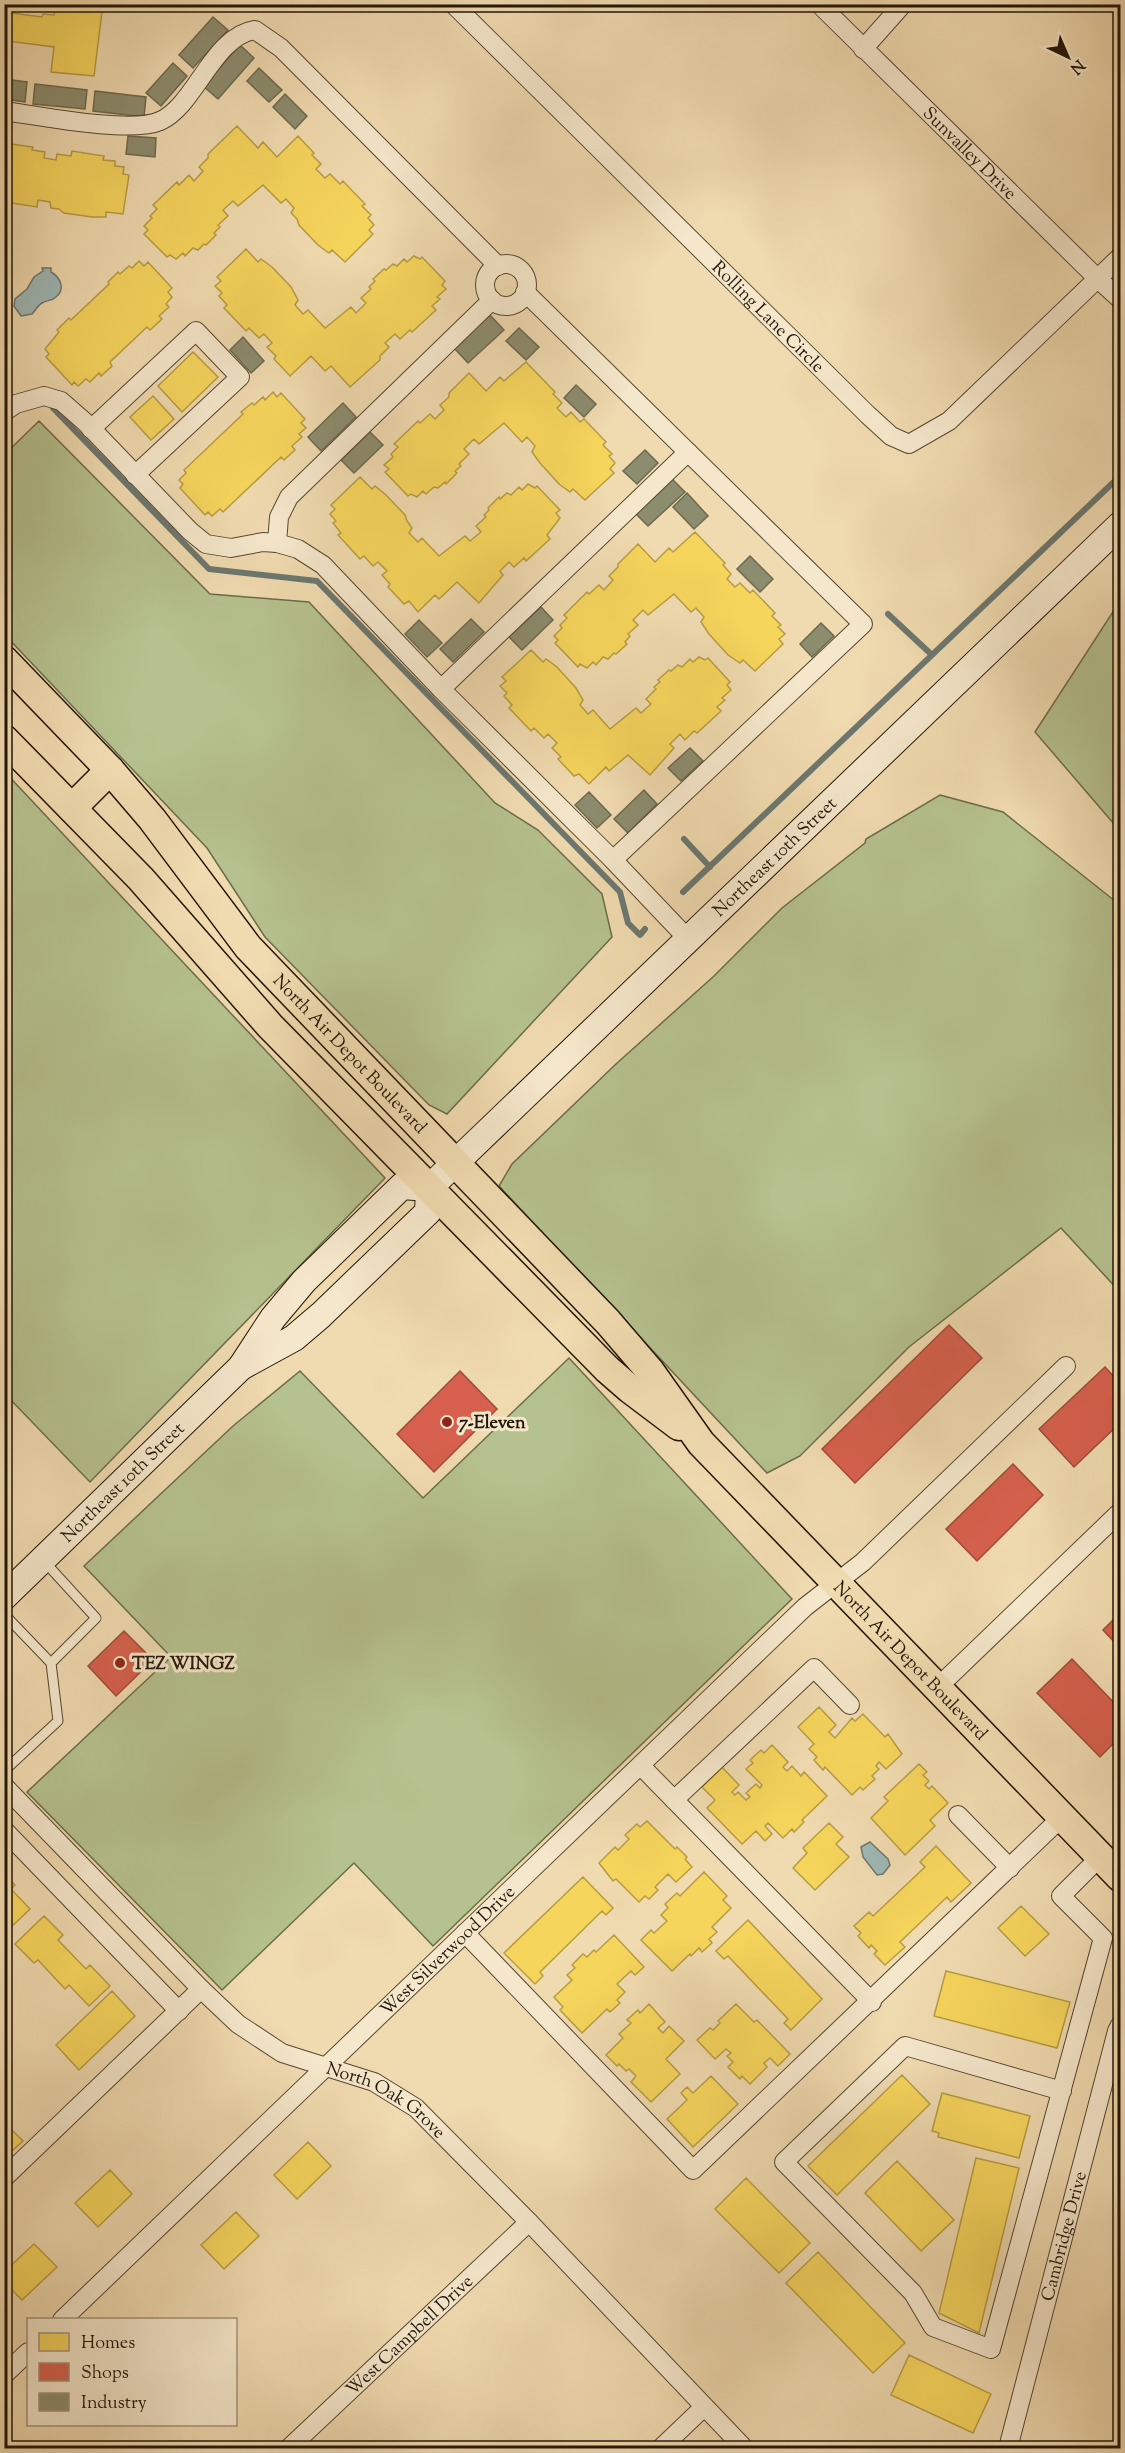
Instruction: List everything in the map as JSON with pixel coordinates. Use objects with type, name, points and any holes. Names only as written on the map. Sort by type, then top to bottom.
[{"type":"main road","name":"Northeast 10th Street","points":[[241,1367],[294,1338],[321,1315],[428,1212],[429,1188],[1120,525]]},
{"type":"main road","name":"North Air Depot Boulevard","points":[[4,660],[110,770],[152,819],[248,947],[562,1272],[643,1362],[701,1443],[1120,1877]]},
{"type":"main road","name":"North Air Depot Boulevard","points":[[4,739],[162,902],[270,1026],[607,1369],[701,1443]]},
{"type":"main road","points":[[72,808],[110,770]]},
{"type":"main road","name":"Northeast 10th Street","points":[[5,1598],[241,1367],[273,1318],[304,1281],[402,1186],[429,1188]]},
{"type":"street","name":"Rolling Lane Circle","points":[[453,4],[868,415],[891,436],[909,444],[949,421],[1098,279]]},
{"type":"street","name":"Sunvalley Drive","points":[[819,4],[1120,298]]},
{"type":"street","points":[[863,49],[903,4]]},
{"type":"street","points":[[4,111],[120,126],[143,126],[160,121],[172,114],[224,49],[246,32],[255,30],[281,48],[498,266]]},
{"type":"street","points":[[1098,279],[1120,257]]},
{"type":"street","points":[[510,265],[521,271],[527,284],[525,292],[519,302],[513,305],[499,305],[492,300],[485,283],[491,271],[498,266],[510,265]]},
{"type":"street","points":[[525,292],[863,624],[613,860]]},
{"type":"street","points":[[277,543],[279,517],[289,497],[492,300]]},
{"type":"street","points":[[91,429],[195,331],[240,377],[135,475]]},
{"type":"street","points":[[4,412],[16,404],[44,396],[61,401],[190,531],[206,544],[231,548],[263,542],[277,543],[298,549],[323,565],[441,689],[613,860],[688,939]]},
{"type":"street","points":[[441,689],[688,452]]},
{"type":"street","name":"West Silverwood Drive","points":[[63,2318],[805,1607],[863,1562],[1066,1366]]},
{"type":"street","points":[[937,1688],[1120,1512]]},
{"type":"street","points":[[674,1800],[814,1668],[850,1705]]},
{"type":"street","points":[[641,1766],[872,2002]]},
{"type":"street","name":"North Oak Grove","points":[[4,1786],[201,1989],[238,2024],[282,2053],[374,2082],[416,2108],[529,2222],[744,2448]]},
{"type":"street","points":[[958,1815],[1010,1868]]},
{"type":"street","points":[[465,1933],[693,2170],[872,2002],[1062,1817]]},
{"type":"street","points":[[4,1830],[179,2011]]},
{"type":"street","points":[[1062,2091],[905,2046],[784,2162],[913,2293],[933,2327],[991,2349],[1062,2091],[1103,1938],[1061,1896],[1100,1857]]},
{"type":"street","points":[[4,2178],[201,1989]]},
{"type":"street","name":"Cambridge Drive","points":[[1008,2448],[1120,2025]]},
{"type":"street","name":"West Campbell Drive","points":[[288,2448],[529,2222]]},
{"type":"street","points":[[4,2375],[27,2353]]},
{"type":"street","points":[[661,2448],[704,2407]]},
{"type":"lane","points":[[43,1560],[96,1618],[51,1663]]},
{"type":"lane","points":[[4,1772],[58,1721],[51,1663],[5,1598]]},
{"type":"green space","points":[[39,421],[210,594],[309,602],[495,803],[538,830],[602,894],[612,937],[447,1114],[429,1105],[265,937],[207,848],[5,635],[5,454]]},
{"type":"green space","points":[[1120,601],[1120,831],[1035,732]]},
{"type":"green space","points":[[4,771],[385,1178],[90,1482],[5,1394]]},
{"type":"green space","points":[[940,795],[1003,812],[1120,905],[1120,1292],[1061,1228],[909,1347],[800,1456],[767,1473],[499,1186],[512,1164],[616,1064],[714,976],[782,908],[865,843],[866,839]]},
{"type":"green space","points":[[569,1358],[792,1599],[433,1946],[354,1863],[222,1990],[27,1792],[171,1657],[84,1566],[233,1426],[300,1371],[423,1498]]},
{"type":"water","points":[[42,268],[51,268],[51,272],[59,280],[61,290],[54,298],[41,304],[32,314],[21,316],[14,306],[15,299],[27,289],[34,277],[43,271]]},
{"type":"water","points":[[870,1842],[888,1859],[890,1865],[883,1874],[877,1875],[863,1857],[861,1847]]},
{"type":"building: Homes","points":[[4,4],[13,4],[12,13],[42,17],[43,14],[54,15],[55,4],[103,4],[94,76],[51,72],[54,47],[8,41],[4,65]]},
{"type":"building: Homes","points":[[237,126],[258,148],[263,142],[277,157],[298,136],[321,164],[316,169],[325,178],[330,174],[340,184],[343,181],[365,204],[362,206],[371,215],[368,218],[374,225],[369,230],[373,234],[345,262],[332,250],[329,253],[318,245],[299,225],[291,213],[294,208],[286,199],[281,203],[263,185],[238,206],[233,201],[223,210],[228,216],[218,225],[220,227],[214,233],[216,235],[206,245],[204,244],[198,250],[193,248],[185,256],[183,253],[176,259],[170,255],[167,257],[144,234],[148,230],[144,226],[157,209],[153,205],[177,182],[179,185],[189,175],[194,181],[203,171],[199,167],[208,158],[208,154]]},
{"type":"building: Homes","points":[[4,143],[33,147],[32,150],[45,152],[44,158],[56,160],[57,154],[71,156],[72,151],[104,156],[103,160],[115,161],[115,166],[124,167],[123,174],[129,175],[123,214],[106,212],[106,217],[92,217],[64,213],[59,209],[51,208],[50,202],[38,200],[37,207],[12,203],[4,235]]},
{"type":"building: Homes","points":[[246,249],[258,262],[261,259],[272,267],[291,287],[298,300],[295,305],[303,314],[308,310],[325,328],[351,307],[356,313],[366,303],[361,298],[371,289],[369,287],[375,281],[373,279],[384,269],[386,270],[393,264],[397,266],[404,259],[407,262],[414,256],[420,259],[422,257],[445,281],[442,285],[446,289],[437,297],[440,299],[432,306],[436,310],[412,332],[410,330],[400,339],[395,334],[385,343],[389,347],[380,356],[380,360],[350,387],[331,366],[325,371],[311,356],[290,376],[274,359],[276,356],[267,347],[272,343],[264,334],[259,338],[249,328],[246,331],[224,308],[227,305],[219,296],[222,293],[215,286],[221,281],[217,277]]},
{"type":"building: Homes","points":[[139,261],[144,266],[148,262],[172,288],[168,292],[172,297],[166,304],[169,307],[159,316],[162,319],[150,330],[147,327],[110,362],[112,366],[101,376],[99,373],[90,382],[86,379],[78,386],[74,382],[72,385],[46,357],[49,354],[45,349],[59,332],[57,330],[109,284],[108,282],[118,272],[120,274],[129,266],[132,268]]},
{"type":"building: Homes","points":[[193,352],[218,377],[182,412],[158,386]]},
{"type":"building: Homes","points":[[526,362],[555,392],[553,394],[562,403],[557,408],[566,417],[571,412],[580,422],[584,419],[606,442],[603,445],[612,454],[609,456],[615,463],[610,469],[614,473],[585,500],[573,489],[570,492],[559,484],[532,452],[535,446],[527,437],[522,442],[504,423],[479,444],[474,439],[464,449],[469,454],[459,464],[461,466],[455,471],[457,473],[446,484],[445,482],[438,488],[434,487],[426,494],[423,491],[417,497],[411,494],[408,496],[385,472],[389,469],[384,465],[393,457],[391,454],[398,447],[394,444],[418,421],[420,423],[430,414],[435,419],[444,410],[440,405],[469,373],[486,391],[500,377],[504,381]]},
{"type":"building: Homes","points":[[273,392],[277,397],[281,393],[305,419],[301,423],[306,428],[299,434],[302,437],[292,446],[295,450],[284,460],[281,457],[223,512],[220,509],[212,516],[208,512],[205,515],[180,488],[183,484],[179,480],[186,473],[184,470],[243,414],[241,412],[263,397],[265,400]]},
{"type":"building: Homes","points":[[153,396],[174,419],[151,440],[130,417]]},
{"type":"building: Homes","points":[[360,477],[372,489],[375,486],[386,495],[405,515],[412,528],[409,533],[418,542],[422,538],[439,556],[465,536],[470,541],[481,532],[476,526],[486,517],[484,515],[489,510],[488,508],[499,497],[500,499],[507,493],[511,495],[519,487],[522,490],[528,484],[535,488],[537,486],[560,510],[556,513],[560,518],[547,535],[550,539],[526,561],[524,558],[514,567],[509,562],[500,571],[503,575],[479,603],[457,582],[439,599],[435,595],[418,612],[409,601],[404,604],[388,587],[390,584],[382,575],[387,571],[378,562],[373,566],[364,556],[360,559],[338,535],[341,533],[333,523],[336,521],[330,514],[335,509],[331,505]]},
{"type":"building: Homes","points":[[695,532],[725,563],[723,565],[731,574],[727,579],[735,587],[740,583],[750,593],[753,590],[775,613],[772,616],[781,625],[778,627],[785,634],[779,639],[783,644],[755,671],[743,660],[740,663],[728,655],[701,622],[704,617],[696,608],[691,612],[674,594],[648,615],[643,610],[633,620],[638,625],[628,634],[630,636],[625,642],[627,644],[608,659],[603,657],[596,665],[593,662],[587,668],[580,664],[578,667],[555,643],[558,640],[554,636],[562,628],[560,625],[567,618],[564,615],[587,592],[589,594],[599,585],[604,590],[613,580],[609,576],[638,544],[655,562],[669,548],[673,552]]},
{"type":"building: Homes","points":[[531,650],[543,662],[546,659],[557,667],[576,688],[583,700],[580,705],[588,714],[593,710],[610,729],[636,708],[641,713],[651,704],[646,699],[656,689],[654,687],[660,682],[658,680],[669,670],[671,671],[678,665],[682,667],[690,659],[693,662],[699,657],[705,660],[708,658],[730,682],[727,685],[731,690],[722,698],[725,700],[717,707],[721,711],[697,733],[694,731],[685,740],[680,734],[670,744],[674,748],[650,775],[628,755],[609,771],[606,767],[589,784],[579,774],[574,776],[558,759],[561,757],[552,748],[557,743],[548,734],[544,738],[534,728],[531,731],[509,708],[512,705],[504,696],[507,693],[500,686],[506,681],[502,677]]},
{"type":"building: Homes","points":[[819,1707],[836,1725],[829,1732],[835,1738],[852,1718],[855,1721],[863,1714],[885,1737],[888,1734],[902,1754],[886,1769],[879,1762],[876,1766],[879,1769],[872,1776],[875,1779],[863,1790],[860,1787],[852,1795],[825,1767],[823,1770],[814,1760],[817,1757],[809,1749],[814,1744],[798,1727]]},
{"type":"building: Homes","points":[[772,1745],[788,1762],[783,1767],[787,1771],[792,1766],[801,1776],[804,1772],[827,1796],[802,1820],[804,1822],[794,1832],[792,1829],[783,1838],[768,1823],[765,1826],[772,1834],[765,1841],[756,1831],[742,1844],[707,1808],[715,1800],[702,1787],[722,1767],[739,1785],[732,1792],[735,1795],[738,1792],[746,1800],[750,1797],[746,1793],[756,1784],[760,1788],[762,1785],[746,1769],[753,1763],[750,1760],[761,1750],[764,1753]]},
{"type":"building: Homes","points":[[919,1764],[927,1772],[923,1775],[929,1781],[925,1785],[929,1789],[932,1786],[948,1803],[930,1820],[935,1826],[905,1855],[871,1818],[888,1801],[884,1797]]},
{"type":"building: Homes","points":[[647,1821],[675,1849],[677,1847],[687,1857],[685,1859],[692,1867],[676,1882],[668,1874],[655,1887],[658,1890],[649,1899],[645,1896],[639,1902],[616,1879],[613,1881],[599,1863],[615,1847],[618,1850],[629,1839],[625,1835],[637,1824],[640,1827]]},
{"type":"building: Homes","points":[[829,1823],[843,1837],[836,1844],[849,1857],[815,1890],[793,1868],[807,1853],[803,1848]]},
{"type":"building: Homes","points":[[936,1846],[971,1883],[951,1902],[947,1897],[900,1942],[905,1947],[885,1965],[874,1954],[877,1951],[871,1945],[869,1948],[858,1936],[861,1933],[854,1926],[869,1912],[873,1916],[925,1867],[920,1862]]},
{"type":"building: Homes","points":[[704,1872],[727,1896],[723,1900],[731,1908],[712,1927],[717,1932],[709,1939],[712,1943],[702,1952],[699,1948],[691,1956],[690,1954],[672,1971],[641,1940],[651,1930],[654,1933],[667,1921],[661,1915],[668,1908],[665,1904],[677,1893],[680,1896]]},
{"type":"building: Homes","points":[[4,1874],[15,1885],[11,1889],[30,1909],[8,1930],[4,1926]]},
{"type":"building: Homes","points":[[583,1877],[613,1908],[606,1915],[602,1911],[540,1972],[543,1976],[535,1984],[504,1953]]},
{"type":"building: Homes","points":[[1021,1906],[1049,1934],[1025,1956],[998,1928]]},
{"type":"building: Homes","points":[[44,1916],[63,1935],[58,1940],[86,1969],[90,1965],[110,1986],[89,2006],[69,1985],[65,1989],[38,1960],[34,1963],[15,1944]]},
{"type":"building: Homes","points":[[748,1920],[822,1999],[791,2030],[784,2023],[788,2019],[728,1956],[724,1959],[716,1951]]},
{"type":"building: Homes","points":[[614,1935],[644,1967],[635,1975],[631,1971],[617,1984],[625,1992],[617,2000],[620,2003],[610,2012],[607,2009],[582,2033],[560,2010],[563,2007],[554,1997],[572,1980],[567,1975],[575,1968],[572,1965],[583,1954],[587,1957],[594,1950],[596,1952]]},
{"type":"building: Homes","points":[[946,1971],[1070,2002],[1057,2048],[934,2016]]},
{"type":"building: Homes","points":[[112,1991],[135,2016],[79,2070],[56,2045]]},
{"type":"building: Homes","points":[[649,2004],[665,2022],[658,2028],[663,2033],[669,2026],[684,2041],[666,2059],[680,2074],[651,2102],[631,2082],[636,2076],[629,2069],[626,2071],[619,2064],[617,2066],[606,2055],[623,2038],[619,2034],[631,2023],[627,2020],[638,2010],[640,2013]]},
{"type":"building: Homes","points":[[736,2004],[754,2022],[757,2020],[790,2054],[778,2066],[770,2058],[764,2063],[767,2067],[750,2084],[742,2076],[740,2079],[728,2067],[733,2062],[727,2056],[731,2053],[726,2049],[715,2059],[697,2040],[710,2028],[713,2030],[720,2023],[718,2021]]},
{"type":"building: Homes","points":[[902,2075],[930,2104],[837,2195],[808,2166]]},
{"type":"building: Homes","points":[[711,2076],[738,2104],[693,2147],[667,2119],[687,2100],[681,2093],[687,2087],[693,2093]]},
{"type":"building: Homes","points":[[942,2093],[1030,2116],[1019,2158],[938,2137],[939,2133],[932,2131]]},
{"type":"building: Homes","points":[[4,2122],[23,2141],[4,2158]]},
{"type":"building: Homes","points":[[308,2142],[331,2166],[297,2199],[274,2175]]},
{"type":"building: Homes","points":[[976,2158],[1019,2168],[979,2333],[939,2313]]},
{"type":"building: Homes","points":[[897,2161],[954,2220],[921,2251],[865,2193]]},
{"type":"building: Homes","points":[[110,2170],[132,2194],[98,2227],[75,2203]]},
{"type":"building: Homes","points":[[746,2178],[810,2243],[779,2273],[715,2209]]},
{"type":"building: Homes","points":[[236,2212],[259,2236],[224,2269],[201,2245]]},
{"type":"building: Homes","points":[[34,2244],[57,2267],[22,2300],[4,2282],[4,2272]]},
{"type":"building: Homes","points":[[818,2252],[905,2343],[873,2373],[786,2283]]},
{"type":"building: Homes","points":[[909,2355],[991,2394],[973,2433],[891,2395]]},
{"type":"building: Shops","points":[[949,1325],[982,1358],[855,1483],[822,1449]]},
{"type":"building: Shops","points":[[1105,1367],[1120,1383],[1120,1423],[1074,1467],[1039,1429]]},
{"type":"building: Shops","name":"7-Eleven","points":[[460,1371],[497,1409],[434,1472],[397,1434]]},
{"type":"building: Shops","points":[[1013,1464],[1043,1495],[977,1561],[946,1529]]},
{"type":"building: Shops","points":[[1120,1613],[1120,1648],[1103,1630]]},
{"type":"building: Shops","name":"TEZ WINGZ","points":[[124,1631],[153,1660],[116,1696],[88,1666]]},
{"type":"building: Shops","points":[[1072,1659],[1120,1709],[1120,1737],[1100,1757],[1037,1693]]},
{"type":"building: Industry","points":[[213,17],[228,30],[193,68],[179,55]]},
{"type":"building: Industry","points":[[240,45],[254,58],[218,99],[203,86]]},
{"type":"building: Industry","points":[[173,63],[187,76],[161,106],[146,93]]},
{"type":"building: Industry","points":[[259,68],[282,90],[269,102],[247,81]]},
{"type":"building: Industry","points":[[4,79],[27,82],[25,102],[4,99]]},
{"type":"building: Industry","points":[[35,84],[87,90],[85,109],[33,104]]},
{"type":"building: Industry","points":[[95,91],[146,97],[144,117],[93,111]]},
{"type":"building: Industry","points":[[285,94],[307,116],[295,129],[273,107]]},
{"type":"building: Industry","points":[[128,136],[156,138],[155,157],[126,154]]},
{"type":"building: Industry","points":[[490,315],[504,330],[468,363],[454,348]]},
{"type":"building: Industry","points":[[519,328],[539,347],[526,360],[506,341]]},
{"type":"building: Industry","points":[[243,337],[264,361],[251,373],[230,350]]},
{"type":"building: Industry","points":[[576,385],[596,404],[584,417],[564,398]]},
{"type":"building: Industry","points":[[343,403],[356,417],[321,451],[308,437]]},
{"type":"building: Industry","points":[[370,432],[383,445],[354,473],[341,460]]},
{"type":"building: Industry","points":[[645,450],[658,463],[637,484],[623,471]]},
{"type":"building: Industry","points":[[672,479],[685,492],[648,526],[635,513]]},
{"type":"building: Industry","points":[[687,493],[708,516],[694,529],[673,507]]},
{"type":"building: Industry","points":[[750,556],[773,579],[760,592],[737,569]]},
{"type":"building: Industry","points":[[541,607],[553,620],[522,650],[509,637]]},
{"type":"building: Industry","points":[[471,619],[484,632],[453,662],[440,649]]},
{"type":"building: Industry","points":[[419,620],[442,643],[427,657],[405,634]]},
{"type":"building: Industry","points":[[821,623],[834,636],[812,657],[800,644]]},
{"type":"building: Industry","points":[[690,748],[703,761],[681,781],[668,768]]},
{"type":"building: Industry","points":[[644,790],[657,804],[628,833],[614,819]]},
{"type":"building: Industry","points":[[589,792],[611,815],[597,828],[575,805]]},
{"type":"waterway","points":[[53,408],[209,569],[317,581],[620,892],[628,923],[640,935],[645,929]]},
{"type":"waterway","points":[[683,892],[1120,476]]},
{"type":"waterway","points":[[888,614],[932,655]]},
{"type":"waterway","points":[[684,839],[710,867]]},
{"type":"place","name":"7-Eleven","points":[[447,1422]]},
{"type":"place","name":"TEZ WINGZ","points":[[120,1663]]}]
